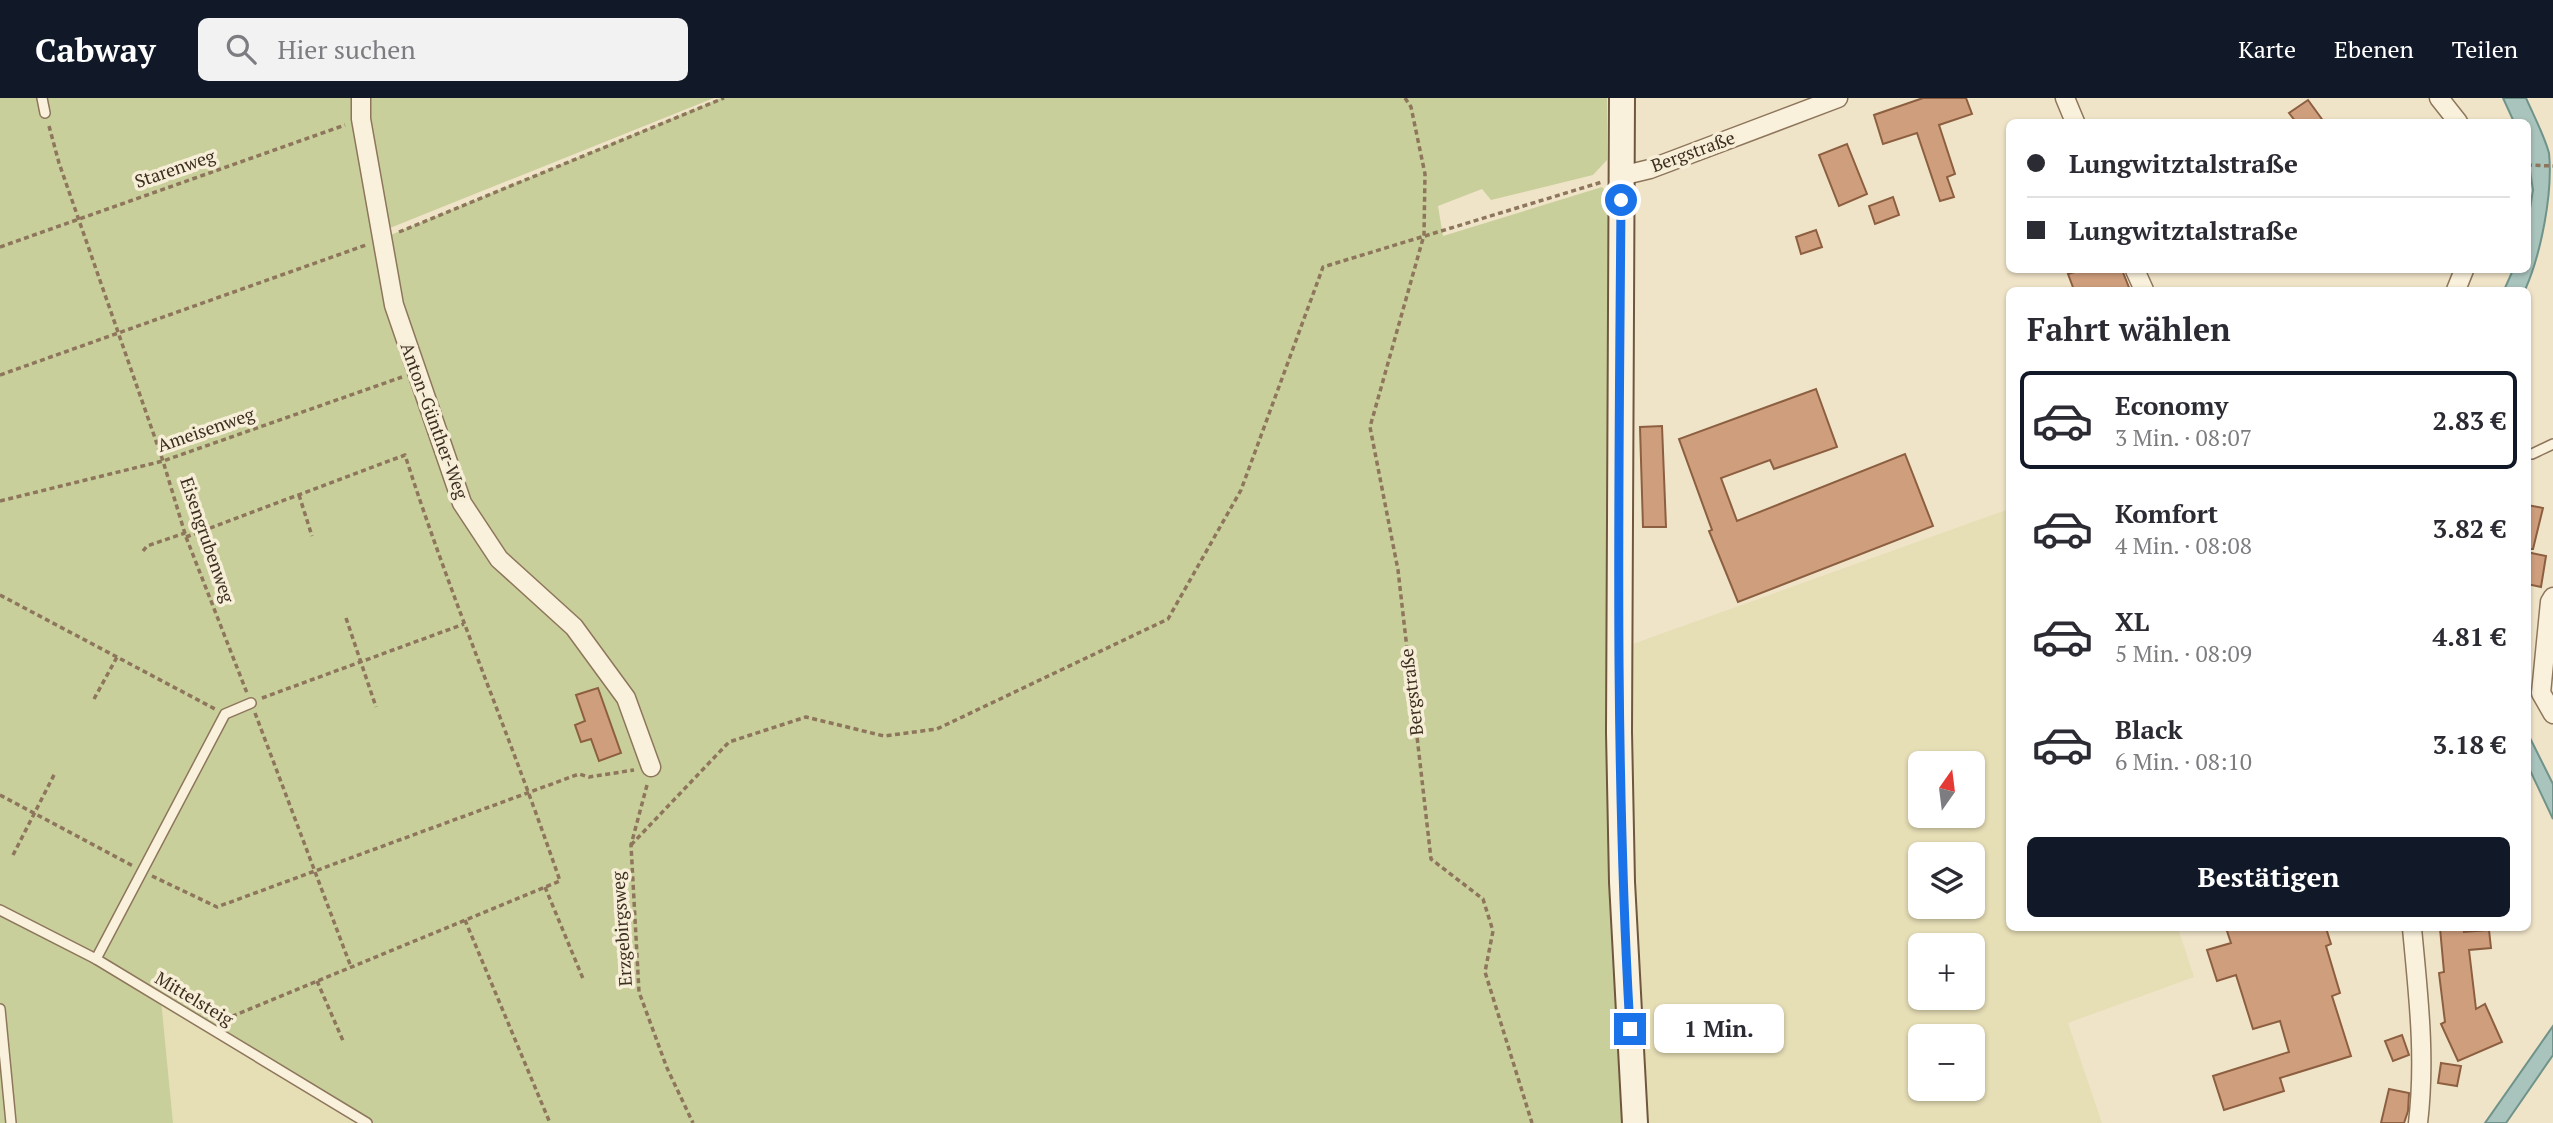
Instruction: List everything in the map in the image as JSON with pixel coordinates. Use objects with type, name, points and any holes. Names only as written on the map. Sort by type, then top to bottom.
[{"type":"main road","points":[[1622,98],[1619,746],[1622,882],[1635,1123]]},
{"type":"street","name":"Anton-Günther-Weg","points":[[362,98],[361,119],[394,305],[462,503],[499,559],[575,626],[626,698],[651,767]]},
{"type":"street","name":"Bergstraße","points":[[1621,176],[1650,169],[1838,98]]},
{"type":"street","points":[[2065,98],[2074,119]]},
{"type":"street","points":[[2439,98],[2456,119]]},
{"type":"street","points":[[2553,597],[2550,602],[2541,693],[2553,714]]},
{"type":"street","points":[[2412,931],[2423,1085],[2417,1123]]},
{"type":"lane","points":[[42,98],[45,114]]},
{"type":"lane","points":[[2532,454],[2553,443]]},
{"type":"lane","points":[[96,958],[225,714],[251,703]]},
{"type":"lane","name":"Mittelsteig","points":[[0,910],[96,958],[367,1123]]},
{"type":"lane","points":[[0,1009],[11,1123]]},
{"type":"path","points":[[0,374],[381,239],[724,98]]},
{"type":"path","name":"Bergstraße","points":[[1405,98],[1411,107],[1425,174],[1424,235],[1370,427],[1398,570],[1431,859],[1483,899],[1493,931],[1485,972],[1532,1123]]},
{"type":"path","name":"Eisengrubenweg","points":[[45,114],[59,163],[163,461],[186,535],[351,967]]},
{"type":"path","name":"Starenweg","points":[[0,247],[361,119]]},
{"type":"path","points":[[2531,165],[2553,166]]},
{"type":"path","points":[[631,845],[729,742],[806,717],[884,736],[937,729],[1168,619],[1241,490],[1323,267],[1621,176]]},
{"type":"path","name":"Ameisenweg","points":[[0,501],[163,461],[417,372]]},
{"type":"path","points":[[143,551],[146,546],[186,535],[405,455],[429,529],[529,791],[560,881],[209,1027]]},
{"type":"path","points":[[299,495],[313,536]]},
{"type":"path","points":[[0,595],[225,714]]},
{"type":"path","points":[[345,618],[376,708]]},
{"type":"path","points":[[251,703],[464,624]]},
{"type":"path","points":[[94,699],[117,657]]},
{"type":"path","points":[[0,795],[142,871],[217,907],[579,774],[589,777],[651,767]]},
{"type":"path","name":"Erzgebirgsweg","points":[[651,767],[631,845],[639,992],[667,1068],[693,1123]]},
{"type":"path","points":[[13,855],[55,773]]},
{"type":"path","points":[[545,887],[584,981]]},
{"type":"path","points":[[466,920],[550,1123]]},
{"type":"path","points":[[317,981],[344,1042]]},
{"type":"shaded area","points":[[2006,510],[2006,931],[2179,931],[2194,977],[2068,1023],[2102,1123],[1644,1123],[1629,862],[1627,646]]},
{"type":"shaded area","points":[[161,998],[367,1123],[173,1123]]},
{"type":"green space","points":[[0,98],[714,98],[380,232],[381,239],[721,98],[1607,98],[1607,160],[1593,175],[1491,200],[1482,189],[1438,206],[1443,236],[1602,187],[1608,193],[1607,654],[1623,1123],[367,1123],[161,999],[173,1123],[0,1123]]},
{"type":"water","points":[[2503,98],[2526,98],[2549,153],[2549,186],[2544,223],[2536,259],[2526,287],[2505,287],[2512,273],[2531,273],[2531,119],[2513,119]]},
{"type":"water","points":[[2531,740],[2553,784],[2553,819],[2531,772]]},
{"type":"water","points":[[2553,1026],[2553,1055],[2506,1123],[2485,1123]]},
{"type":"building","points":[[1923,98],[1966,98],[1972,114],[1939,125],[1955,174],[1947,177],[1954,197],[1940,201],[1917,133],[1883,144],[1874,115]]},
{"type":"building","points":[[2308,100],[2322,119],[2294,119],[2289,113]]},
{"type":"building","points":[[1847,144],[1867,194],[1839,206],[1819,155]]},
{"type":"building","points":[[1893,197],[1899,215],[1875,224],[1869,206]]},
{"type":"building","points":[[1816,230],[1822,247],[1801,254],[1796,237]]},
{"type":"building","points":[[2123,273],[2129,287],[2073,287],[2068,274]]},
{"type":"building","points":[[1816,389],[1837,447],[1774,469],[1770,460],[1721,478],[1737,521],[1905,454],[1933,526],[1738,602],[1709,531],[1712,530],[1679,439]]},
{"type":"building","points":[[1662,426],[1666,527],[1643,527],[1640,427]]},
{"type":"building","points":[[2531,506],[2543,508],[2531,549]]},
{"type":"building","points":[[2531,553],[2546,556],[2541,587],[2531,585]]},
{"type":"building","points":[[598,688],[621,753],[599,761],[591,739],[581,742],[575,725],[585,721],[576,695]]},
{"type":"building","points":[[2227,931],[2327,931],[2331,944],[2326,946],[2340,993],[2332,996],[2351,1056],[2280,1078],[2284,1091],[2224,1110],[2213,1076],[2289,1052],[2280,1021],[2253,1029],[2236,975],[2217,981],[2207,950],[2231,943]]},
{"type":"building","points":[[2440,931],[2489,931],[2491,948],[2469,950],[2476,1009],[2485,1004],[2502,1042],[2458,1061],[2441,1024],[2445,1022],[2439,973],[2444,972]]},
{"type":"building","points":[[2402,1035],[2409,1055],[2393,1061],[2385,1041]]},
{"type":"building","points":[[2441,1063],[2461,1066],[2457,1086],[2438,1083]]},
{"type":"building","points":[[2389,1089],[2409,1093],[2404,1123],[2381,1123]]},
{"type":"route","points":[[1621,200],[1619,732],[1622,882],[1630,1029]]}]
